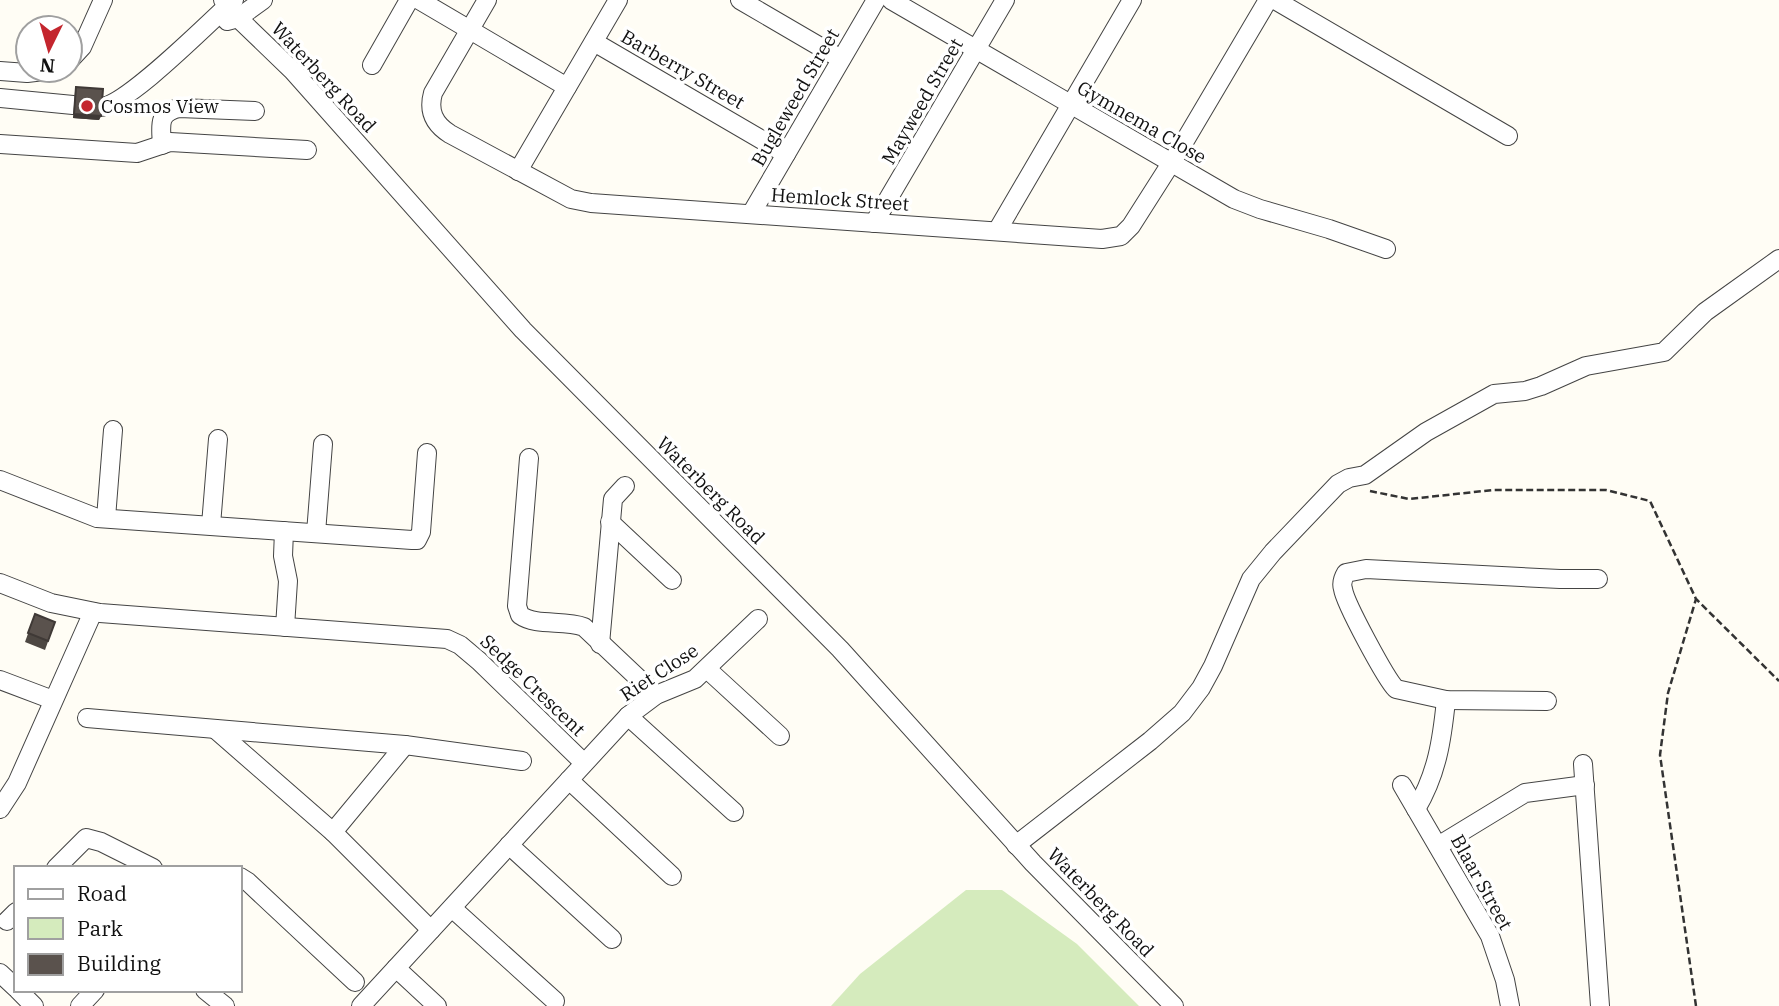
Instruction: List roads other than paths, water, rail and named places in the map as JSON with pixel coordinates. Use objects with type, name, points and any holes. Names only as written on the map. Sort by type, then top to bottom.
[{"type":"street","points":[[84,43],[103,0]]},
{"type":"street","points":[[100,107],[114,104],[131,92],[231,6],[263,0]]},
{"type":"street","points":[[372,65],[409,0]]},
{"type":"street","points":[[419,0],[567,87]]},
{"type":"street","name":"Hemlock Street","points":[[487,0],[433,93],[430,105],[436,123],[518,171],[578,201],[1102,239],[1121,236],[1131,226],[1268,0]]},
{"type":"street","points":[[518,171],[618,0]]},
{"type":"street","points":[[740,0],[841,59]]},
{"type":"street","name":"Bugleweed Street","points":[[751,214],[876,0]]},
{"type":"street","name":"Gymnema Close","points":[[891,0],[1244,204],[1386,249]]},
{"type":"street","name":"Mayweed Street","points":[[874,223],[1005,0]]},
{"type":"street","points":[[996,231],[1132,0]]},
{"type":"street","points":[[1275,0],[1508,136]]},
{"type":"street","name":"Waterberg Road","points":[[231,6],[293,71],[515,321],[840,649],[1016,845],[1174,1006]]},
{"type":"street","name":"Barberry Street","points":[[594,42],[786,154]]},
{"type":"street","points":[[0,98],[73,105]]},
{"type":"street","points":[[162,145],[163,117],[168,110],[179,108],[255,111]]},
{"type":"street","points":[[0,144],[122,153],[137,153],[180,142],[307,150]]},
{"type":"street","points":[[1016,845],[1182,713],[1213,666],[1251,579],[1267,558],[1338,484],[1349,478],[1365,475],[1426,432],[1494,394],[1533,389],[1586,366],[1664,352],[1705,312],[1779,259]]},
{"type":"street","points":[[106,518],[113,429]]},
{"type":"street","points":[[211,526],[218,439]]},
{"type":"street","points":[[316,533],[323,444]]},
{"type":"street","points":[[0,480],[78,512],[106,518],[417,540],[421,532],[427,453]]},
{"type":"street","points":[[529,458],[518,611],[528,620],[571,623],[584,627],[656,695]]},
{"type":"street","points":[[600,644],[613,499],[625,486]]},
{"type":"street","points":[[610,522],[671,580]]},
{"type":"street","points":[[284,531],[283,555],[288,581],[285,626]]},
{"type":"street","points":[[1547,701],[1446,699],[1403,692],[1392,685],[1343,591],[1343,580],[1346,573],[1366,569],[1598,579]]},
{"type":"street","name":"Sedge Crescent","points":[[0,583],[51,603],[93,612],[432,636],[454,642],[479,662],[584,763],[361,1006]]},
{"type":"street","points":[[0,809],[13,790],[93,612]]},
{"type":"street","name":"Riet Close","points":[[584,763],[628,716],[656,695],[695,679],[758,619]]},
{"type":"street","points":[[707,669],[780,736]]},
{"type":"street","points":[[0,680],[53,701]]},
{"type":"street","points":[[1416,809],[1435,771],[1441,749],[1446,699]]},
{"type":"street","points":[[628,716],[734,812]]},
{"type":"street","points":[[87,718],[405,745],[522,761]]},
{"type":"street","points":[[215,729],[333,832],[431,930]]},
{"type":"street","points":[[333,832],[405,745]]},
{"type":"street","points":[[1583,764],[1600,1006]]},
{"type":"street","points":[[569,780],[672,876]]},
{"type":"street","name":"Blaar Street","points":[[1402,785],[1490,936],[1501,964],[1510,1006]]},
{"type":"street","points":[[1437,846],[1525,793],[1585,785]]},
{"type":"street","points":[[58,866],[86,838],[101,842],[149,866]]},
{"type":"street","points":[[509,845],[612,939]]},
{"type":"street","points":[[242,878],[355,982]]},
{"type":"street","points":[[452,908],[555,1001]]},
{"type":"street","points":[[396,968],[437,1006]]},
{"type":"street","points":[[0,973],[14,986]]},
{"type":"street","points":[[20,992],[34,1006]]},
{"type":"street","points":[[208,992],[225,1006]]},
{"type":"place","name":"Cosmos View","points":[[87,106]]}]
